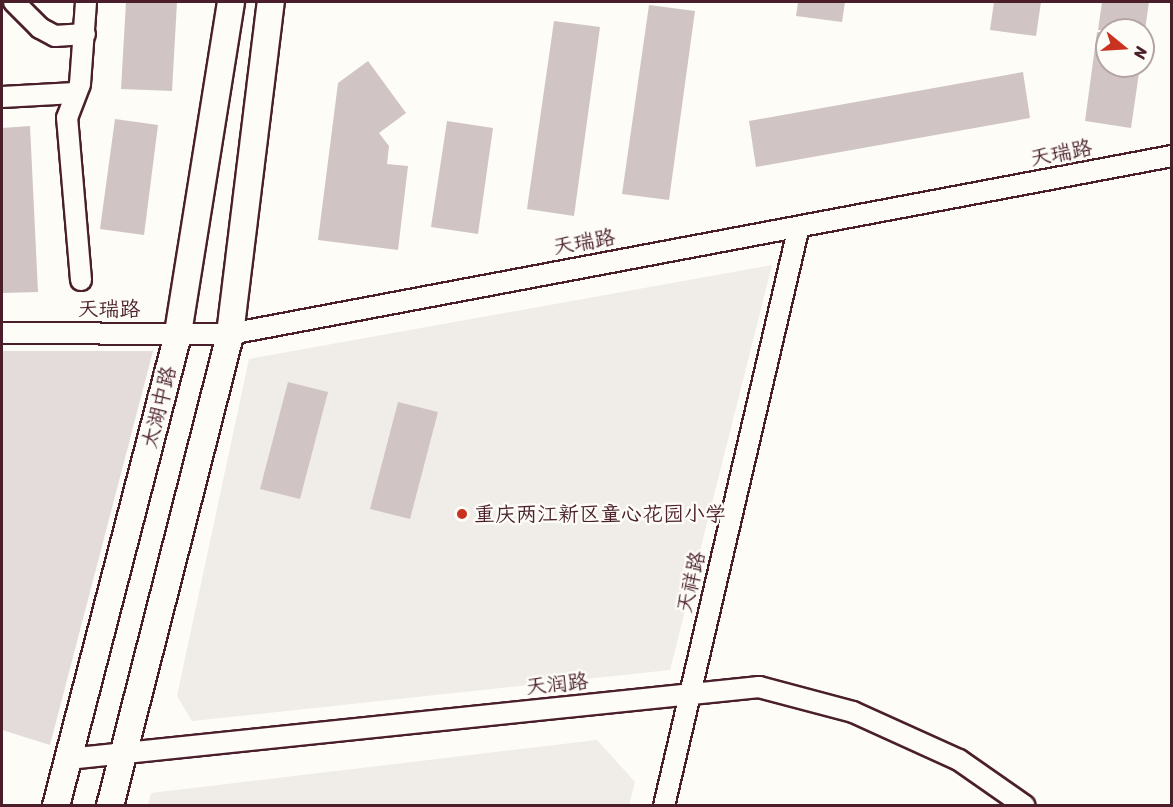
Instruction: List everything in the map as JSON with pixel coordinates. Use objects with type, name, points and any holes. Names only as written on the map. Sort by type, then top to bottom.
[{"type":"main road","name":"太湖中路","points":[[56,806],[178,333],[231,2]]},
{"type":"main road","points":[[110,806],[230,334],[271,2]]},
{"type":"street","points":[[14,2],[40,28],[55,36],[85,34]]},
{"type":"street","points":[[81,280],[67,118],[75,93],[85,34],[86,2]]},
{"type":"street","points":[[2,97],[75,93]]},
{"type":"street","name":"天瑞路","points":[[2,333],[230,334],[332,319],[499,281],[798,230],[1172,156]]},
{"type":"street","name":"天祥路","points":[[664,806],[798,230]]},
{"type":"street","name":"天润路","points":[[68,759],[759,687],[854,712],[959,760],[1024,806]]},
{"type":"shaded area","name":"重庆两江新区童心花园小学","points":[[772,265],[670,670],[192,721],[177,696],[249,359]]},
{"type":"shaded area","points":[[2,351],[153,351],[50,745],[2,730]]},
{"type":"shaded area","points":[[597,740],[635,782],[629,805],[148,805],[151,793]]},
{"type":"building","points":[[126,2],[177,2],[172,91],[121,89]]},
{"type":"building","points":[[798,2],[845,2],[842,22],[796,16]]},
{"type":"building","points":[[994,2],[1041,2],[1036,36],[990,30]]},
{"type":"building","points":[[1102,2],[1149,2],[1147,18],[1100,18]]},
{"type":"building","points":[[649,5],[695,11],[669,200],[622,194]]},
{"type":"building","points":[[554,21],[600,27],[574,216],[527,209]]},
{"type":"building","points":[[1095,47],[1095,78],[1138,78],[1131,128],[1085,121]]},
{"type":"building","points":[[368,61],[406,113],[379,133],[389,146],[387,164],[408,166],[398,250],[318,240],[338,83]]},
{"type":"building","points":[[1023,72],[1030,118],[756,167],[749,121]]},
{"type":"building","points":[[115,119],[158,125],[144,235],[100,229]]},
{"type":"building","points":[[447,121],[493,128],[478,234],[431,227]]},
{"type":"building","points":[[30,126],[38,292],[2,293],[2,128]]},
{"type":"building","points":[[288,382],[328,392],[300,499],[260,489]]},
{"type":"building","points":[[398,402],[438,412],[410,519],[370,509]]},
{"type":"place","name":"重庆两江新区童心花园小学","points":[[462,514]]}]
